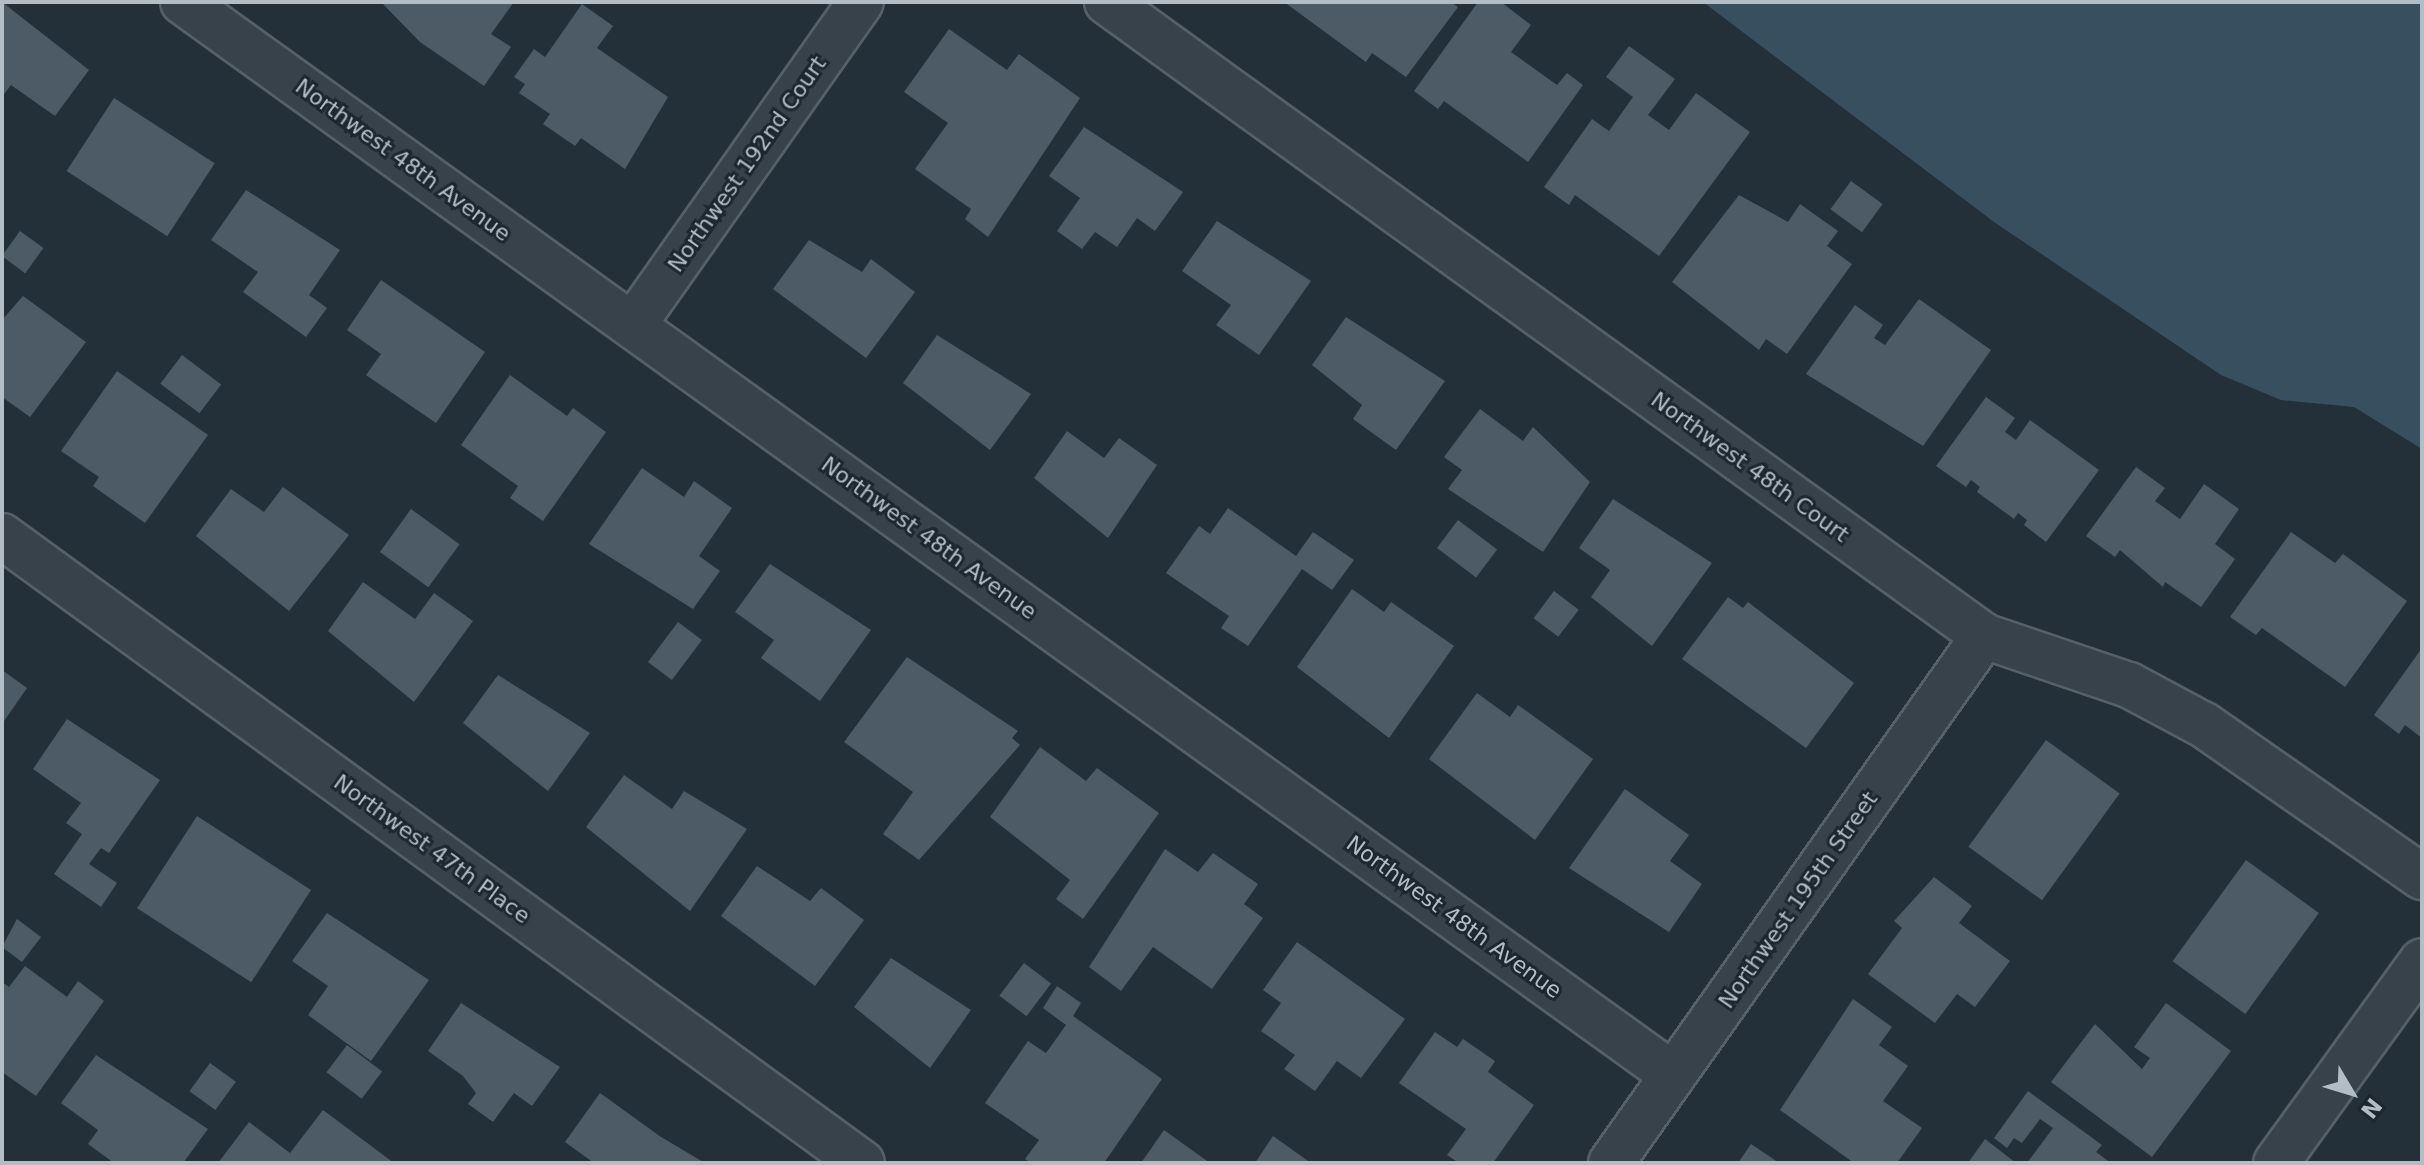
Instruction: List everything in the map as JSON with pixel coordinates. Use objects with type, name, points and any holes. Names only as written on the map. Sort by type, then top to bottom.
[{"type":"street","name":"Northwest 48th Avenue","points":[[183,2],[1673,1075]]},
{"type":"street","name":"Northwest 192nd Court","points":[[633,325],[861,2]]},
{"type":"street","name":"Northwest 48th Court","points":[[1107,2],[1984,636],[2129,685],[2204,725],[2422,877]]},
{"type":"street","name":"Northwest 47th Place","points":[[2,536],[862,1163]]},
{"type":"street","name":"Northwest 195th Street","points":[[1611,1163],[1984,636]]},
{"type":"street","points":[[2276,1163],[2422,961]]},
{"type":"water","points":[[1703,2],[2422,2],[2422,449],[2354,407],[2281,400],[2221,375],[1994,222]]},
{"type":"building","points":[[2,2],[89,70],[55,116],[11,85],[2,97]]},
{"type":"building","points":[[381,2],[514,2],[491,34],[511,47],[484,86],[420,42]]},
{"type":"building","points":[[1284,2],[1451,2],[1458,7],[1406,77],[1372,53],[1366,62]]},
{"type":"building","points":[[1478,2],[1501,2],[1531,25],[1511,52],[1557,85],[1567,73],[1583,85],[1528,162],[1444,101],[1438,109],[1414,91]]},
{"type":"building","points":[[582,4],[613,26],[597,48],[668,97],[625,169],[581,138],[575,146],[543,124],[550,114],[519,93],[525,84],[514,77],[534,49],[545,57]]},
{"type":"building","points":[[949,29],[1007,70],[1019,54],[1080,98],[988,237],[965,219],[971,209],[915,169],[948,123],[904,92]]},
{"type":"building","points":[[1629,46],[1675,79],[1648,115],[1669,130],[1696,93],[1750,132],[1659,256],[1575,195],[1569,205],[1544,187],[1592,119],[1609,131],[1633,97],[1606,77]]},
{"type":"building","points":[[114,98],[215,163],[167,236],[67,171]]},
{"type":"building","points":[[1084,127],[1183,192],[1155,231],[1137,218],[1117,247],[1095,232],[1082,249],[1057,231],[1080,198],[1049,176]]},
{"type":"building","points":[[1851,181],[1883,204],[1862,232],[1830,209]]},
{"type":"building","points":[[246,190],[340,250],[309,295],[327,308],[306,337],[243,292],[258,272],[211,240]]},
{"type":"building","points":[[1739,195],[1788,222],[1800,204],[1838,231],[1827,246],[1852,264],[1787,354],[1766,339],[1759,350],[1672,282]]},
{"type":"building","points":[[1217,221],[1311,281],[1259,355],[1216,325],[1231,305],[1182,271]]},
{"type":"building","points":[[20,231],[43,248],[25,273],[2,256]]},
{"type":"building","points":[[809,240],[862,272],[871,259],[915,292],[866,358],[773,289]]},
{"type":"building","points":[[381,280],[485,352],[436,423],[366,375],[381,354],[347,330]]},
{"type":"building","points":[[23,296],[86,342],[30,417],[2,397],[2,320]]},
{"type":"building","points":[[1919,299],[1991,350],[1923,446],[1806,374],[1855,305],[1883,325],[1874,338],[1885,345]]},
{"type":"building","points":[[1346,317],[1445,381],[1396,450],[1353,419],[1362,405],[1312,365]]},
{"type":"building","points":[[937,335],[1031,394],[990,450],[903,383]]},
{"type":"building","points":[[182,355],[221,384],[199,413],[160,384]]},
{"type":"building","points":[[117,371],[208,435],[145,523],[93,486],[99,477],[61,451]]},
{"type":"building","points":[[510,375],[567,416],[573,408],[606,432],[543,521],[510,498],[518,486],[461,445]]},
{"type":"building","points":[[1986,397],[2015,418],[2005,432],[2016,440],[2030,420],[2099,470],[2046,542],[2024,525],[2027,520],[2018,513],[2014,519],[1977,492],[1980,487],[1971,480],[1966,487],[1936,466]]},
{"type":"building","points":[[1480,409],[1523,441],[1533,427],[1590,482],[1543,552],[1448,489],[1462,470],[1444,457]]},
{"type":"building","points":[[1067,431],[1104,458],[1119,438],[1157,465],[1108,538],[1034,478]]},
{"type":"building","points":[[2136,467],[2165,488],[2155,501],[2180,519],[2204,484],[2239,509],[2215,544],[2235,559],[2201,607],[2165,582],[2163,587],[2120,550],[2115,557],[2086,536]]},
{"type":"building","points":[[642,468],[684,497],[694,481],[732,508],[699,556],[720,571],[693,609],[589,544]]},
{"type":"building","points":[[283,487],[349,535],[289,611],[196,536],[231,489],[264,512]]},
{"type":"building","points":[[1613,499],[1712,563],[1652,646],[1591,597],[1610,570],[1579,548]]},
{"type":"building","points":[[1228,508],[1296,556],[1313,532],[1354,560],[1332,590],[1302,569],[1248,646],[1221,628],[1229,616],[1166,573],[1199,526],[1210,534]]},
{"type":"building","points":[[411,509],[460,544],[428,587],[380,552]]},
{"type":"building","points":[[1458,520],[1497,549],[1476,577],[1437,548]]},
{"type":"building","points":[[2291,532],[2335,563],[2343,554],[2407,601],[2345,687],[2262,628],[2256,635],[2230,617]]},
{"type":"building","points":[[770,564],[871,630],[820,701],[761,658],[774,640],[735,612]]},
{"type":"building","points":[[363,582],[415,619],[434,593],[473,621],[414,702],[328,631]]},
{"type":"building","points":[[1352,589],[1384,612],[1391,602],[1454,646],[1389,738],[1297,667]]},
{"type":"building","points":[[1554,591],[1579,610],[1558,637],[1534,618]]},
{"type":"building","points":[[1728,597],[1743,608],[1748,602],[1854,683],[1806,748],[1682,659]]},
{"type":"building","points":[[678,622],[702,640],[672,680],[648,662]]},
{"type":"building","points":[[2422,648],[2422,738],[2405,725],[2399,734],[2374,715]]},
{"type":"building","points":[[907,657],[1018,731],[1012,738],[1020,745],[919,860],[883,834],[913,792],[844,742]]},
{"type":"building","points":[[2,670],[27,688],[2,724]]},
{"type":"building","points":[[498,675],[590,733],[548,791],[463,723]]},
{"type":"building","points":[[1477,693],[1510,717],[1518,705],[1593,759],[1535,840],[1429,759]]},
{"type":"building","points":[[67,719],[160,780],[109,853],[101,848],[89,864],[117,883],[101,907],[54,874],[82,834],[66,823],[81,803],[33,769]]},
{"type":"building","points":[[2046,740],[2120,793],[2042,900],[1968,847]]},
{"type":"building","points":[[1040,747],[1086,781],[1097,768],[1159,813],[1083,919],[1056,899],[1070,880],[990,817]]},
{"type":"building","points":[[624,775],[672,809],[684,791],[747,829],[690,911],[586,827]]},
{"type":"building","points":[[1625,789],[1689,835],[1670,861],[1702,884],[1669,932],[1569,868]]},
{"type":"building","points":[[197,816],[311,890],[251,982],[137,908]]},
{"type":"building","points":[[1165,849],[1198,872],[1213,853],[1258,884],[1244,904],[1263,918],[1212,989],[1153,947],[1121,991],[1089,967]]},
{"type":"building","points":[[2246,860],[2319,913],[2245,1014],[2173,961]]},
{"type":"building","points":[[757,866],[810,901],[821,888],[864,920],[815,986],[721,916]]},
{"type":"building","points":[[1934,877],[1972,906],[1959,923],[2010,961],[1975,1007],[1957,994],[1935,1023],[1868,974],[1902,928],[1894,921]]},
{"type":"building","points":[[327,913],[429,980],[371,1061],[308,1015],[328,986],[292,961]]},
{"type":"building","points":[[17,919],[41,937],[22,962],[2,947]]},
{"type":"building","points":[[1297,942],[1405,1019],[1361,1078],[1337,1061],[1315,1091],[1284,1069],[1295,1055],[1261,1031],[1281,1003],[1263,990]]},
{"type":"building","points":[[891,958],[971,1010],[930,1068],[854,1007]]},
{"type":"building","points":[[1024,963],[1051,983],[1026,1016],[999,996]]},
{"type":"building","points":[[25,966],[67,997],[78,981],[104,1001],[36,1096],[2,1072],[2,982],[9,987]]},
{"type":"building","points":[[1057,986],[1081,1003],[1073,1016],[1162,1079],[1104,1163],[1031,1163],[1025,1159],[1039,1140],[985,1103],[1028,1041],[1046,1053],[1066,1025],[1043,1008]]},
{"type":"building","points":[[1853,999],[1892,1027],[1879,1045],[1908,1066],[1883,1101],[1922,1128],[1897,1163],[1854,1163],[1780,1110]]},
{"type":"building","points":[[461,1003],[560,1067],[532,1106],[514,1093],[493,1122],[468,1104],[476,1093],[463,1076],[428,1051]]},
{"type":"building","points":[[2166,1003],[2231,1051],[2152,1157],[2051,1082],[2095,1024],[2142,1069],[2150,1058],[2134,1047]]},
{"type":"building","points":[[1435,1032],[1457,1047],[1463,1039],[1495,1061],[1488,1072],[1534,1105],[1493,1163],[1459,1163],[1447,1155],[1466,1129],[1399,1083]]},
{"type":"building","points":[[347,1045],[382,1071],[362,1099],[327,1072]]},
{"type":"building","points":[[96,1055],[208,1129],[183,1163],[114,1163],[88,1144],[98,1130],[61,1103]]},
{"type":"building","points":[[210,1063],[236,1082],[215,1110],[189,1091]]},
{"type":"building","points":[[2028,1091],[2102,1145],[2096,1152],[2111,1163],[2027,1163],[2053,1128],[2040,1119],[2022,1143],[2014,1138],[2007,1148],[1994,1138]]},
{"type":"building","points":[[600,1093],[661,1137],[705,1163],[594,1163],[565,1142]]},
{"type":"building","points":[[323,1110],[394,1163],[218,1163],[249,1122],[290,1153]]},
{"type":"building","points":[[1164,1130],[1210,1163],[1141,1163]]},
{"type":"building","points":[[1273,1136],[1311,1163],[1255,1163]]},
{"type":"building","points":[[1985,1139],[2016,1163],[1968,1163]]},
{"type":"building","points":[[1751,1144],[1769,1156],[1779,1163],[1738,1163]]}]
